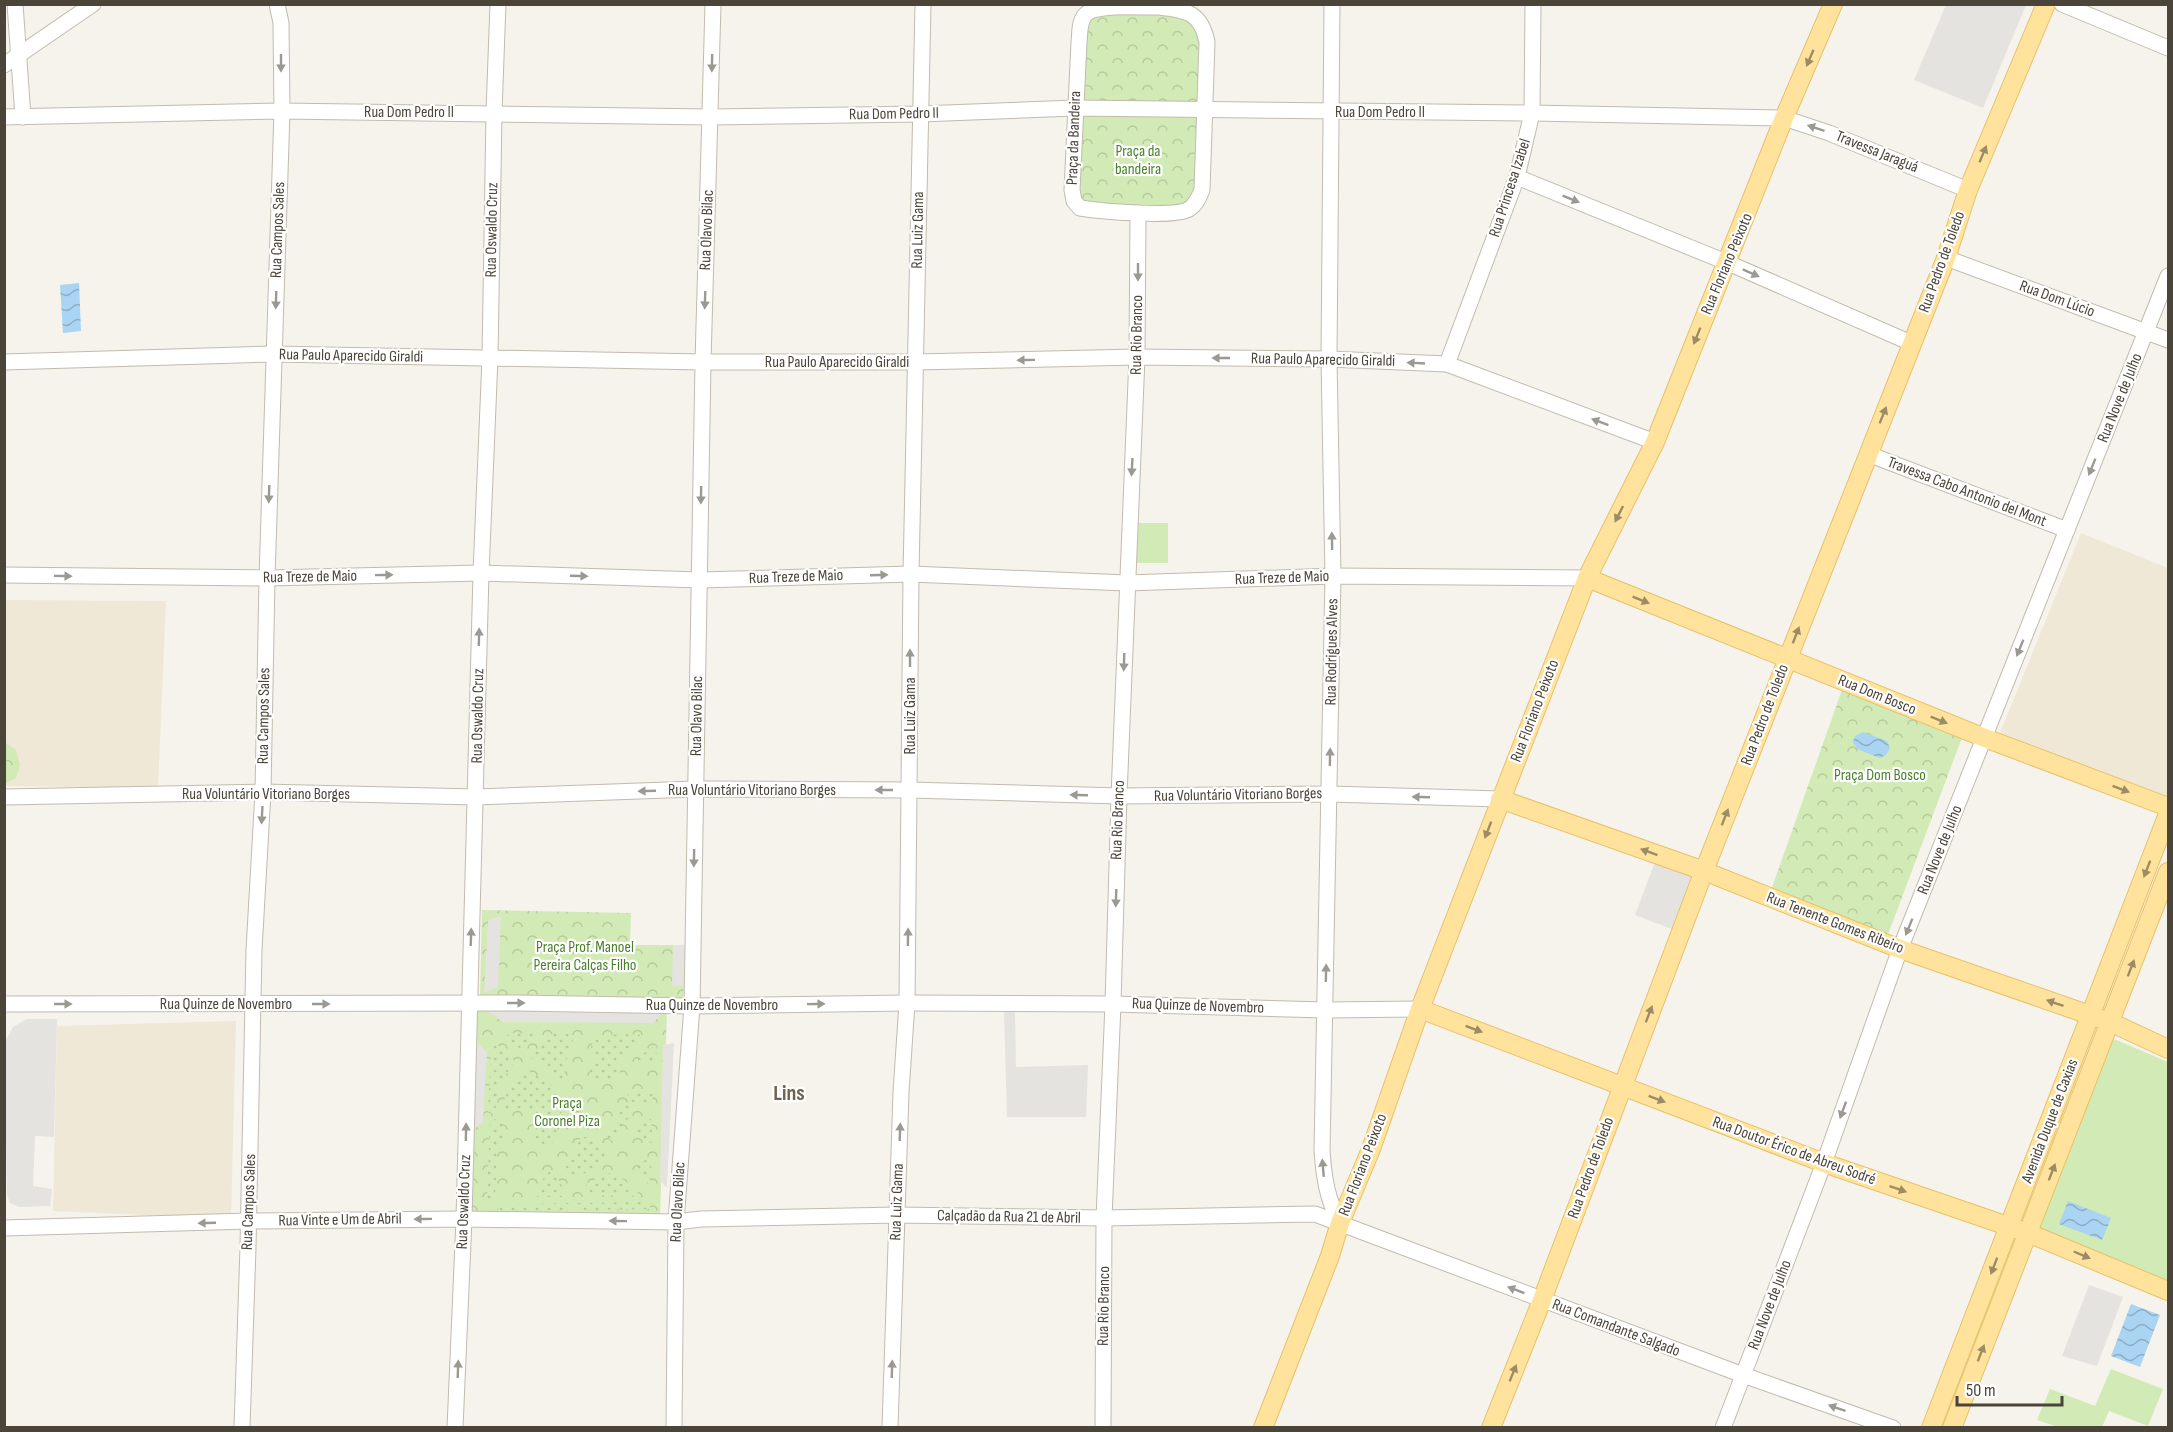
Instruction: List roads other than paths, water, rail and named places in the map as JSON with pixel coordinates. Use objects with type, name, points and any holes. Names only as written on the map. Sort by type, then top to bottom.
[{"type":"main road","name":"Rua Floriano Peixoto","points":[[1263,1428],[1330,1256],[1340,1223],[1371,1149],[1420,1009],[1500,799],[1587,578],[1655,442],[1784,118],[1833,4]]},
{"type":"main road","name":"Rua Pedro de Toledo","points":[[1491,1428],[1542,1300],[1704,871],[1946,258],[1968,190],[2046,4]]},
{"type":"main road","name":"Rua Dom Bosco","points":[[1587,578],[1985,738],[2169,807]]},
{"type":"main road","name":"Rua Tenente Gomes Ribeiro","points":[[1500,799],[1704,871],[1900,949],[2110,1022],[2169,1049]]},
{"type":"main road","name":"Avenida Duque de Caxias","points":[[1931,1428],[2169,814]]},
{"type":"main road","name":"Avenida Duque de Caxias","points":[[1953,1428],[2169,872]]},
{"type":"main road","name":"Rua Doutor Érico de Abreu Sodré","points":[[1420,1009],[1824,1163],[2028,1233],[2169,1292]]},
{"type":"street","points":[[15,4],[23,117]]},
{"type":"street","points":[[4,65],[93,4]]},
{"type":"street","name":"Rua Campos Sales","points":[[242,1428],[249,1221],[254,950],[263,792],[267,578],[282,111],[281,23],[278,4]]},
{"type":"street","name":"Rua Oswaldo Cruz","points":[[455,1428],[464,1219],[481,573],[490,358],[498,4]]},
{"type":"street","name":"Rua Olavo Bilac","points":[[674,1428],[676,1221],[692,1006],[703,362],[713,4]]},
{"type":"street","name":"Rua Luiz Gama","points":[[890,1428],[907,1003],[911,574],[923,4]]},
{"type":"street","name":"Rua Rodrigues Alves","points":[[1332,4],[1329,359],[1333,576],[1322,1151],[1325,1185],[1330,1205],[1340,1223]]},
{"type":"street","name":"Rua Princesa Izabel","points":[[1447,364],[1517,177],[1532,113],[1533,4]]},
{"type":"street","points":[[2062,4],[2169,48]]},
{"type":"street","name":"Praça da Bandeira","points":[[1144,6],[1171,8],[1191,13],[1204,28],[1207,42],[1202,190],[1194,205],[1186,211],[1138,213],[1080,208],[1074,201],[1072,190],[1079,35],[1084,16],[1091,10],[1144,6]]},
{"type":"street","name":"Rua Dom Pedro II","points":[[4,117],[282,111],[494,112],[711,117],[920,114],[1075,108],[1784,118]]},
{"type":"street","name":"Travessa Jaraguá","points":[[1784,118],[1829,133],[1968,190]]},
{"type":"street","points":[[1517,177],[1726,262],[1911,343]]},
{"type":"street","name":"Rua Rio Branco","points":[[1102,1428],[1104,1218],[1137,357],[1138,213]]},
{"type":"street","name":"Rua Dom Lúcio","points":[[1946,258],[2169,340]]},
{"type":"street","name":"Rua Nove de Julho","points":[[1722,1428],[1824,1163],[1900,949],[2169,276]]},
{"type":"street","name":"Rua Paulo Aparecido Giraldi","points":[[4,362],[274,354],[703,362],[915,362],[1137,357],[1329,359],[1447,364],[1655,442]]},
{"type":"street","name":"Travessa Cabo Antonio del Mont","points":[[1868,453],[2067,530]]},
{"type":"street","name":"Rua Treze de Maio","points":[[4,575],[267,578],[481,573],[700,580],[911,574],[1127,582],[1333,576],[1587,578]]},
{"type":"street","name":"Rua Voluntário Vitoriano Borges","points":[[4,797],[263,792],[476,797],[695,789],[909,790],[1119,796],[1330,794],[1500,799]]},
{"type":"street","name":"Rua Quinze de Novembro","points":[[4,1004],[692,1006],[907,1003],[1113,1004],[1325,1010],[1420,1009]]},
{"type":"street","name":"Calçadão da Rua 21 de Abril","points":[[676,1221],[897,1215],[1104,1218],[1315,1214],[1340,1223]]},
{"type":"street","name":"Rua Vinte e Um de Abril","points":[[4,1228],[249,1221],[464,1219],[676,1221]]},
{"type":"street","name":"Rua Comandante Salgado","points":[[1340,1223],[1743,1376],[1893,1428]]},
{"type":"water","points":[[79,283],[81,331],[63,333],[60,285]]},
{"type":"water","points":[[1863,732],[1887,741],[1890,748],[1887,754],[1880,758],[1857,749],[1853,742],[1855,736]]},
{"type":"water","points":[[2068,1201],[2111,1218],[2102,1240],[2059,1224]]},
{"type":"water","points":[[2131,1304],[2160,1315],[2140,1367],[2111,1356]]},
{"type":"district","name":"Lins","points":[[789,1093]]},
{"type":"park label","name":"Praça da bandeira","points":[[1138,160]]},
{"type":"park label","name":"Praça Dom Bosco","points":[[1880,775]]},
{"type":"park label","name":"Praça Prof. Manoel Pereira Calças Filho","points":[[585,956]]},
{"type":"park label","name":"Praça Coronel Piza","points":[[567,1112]]}]
